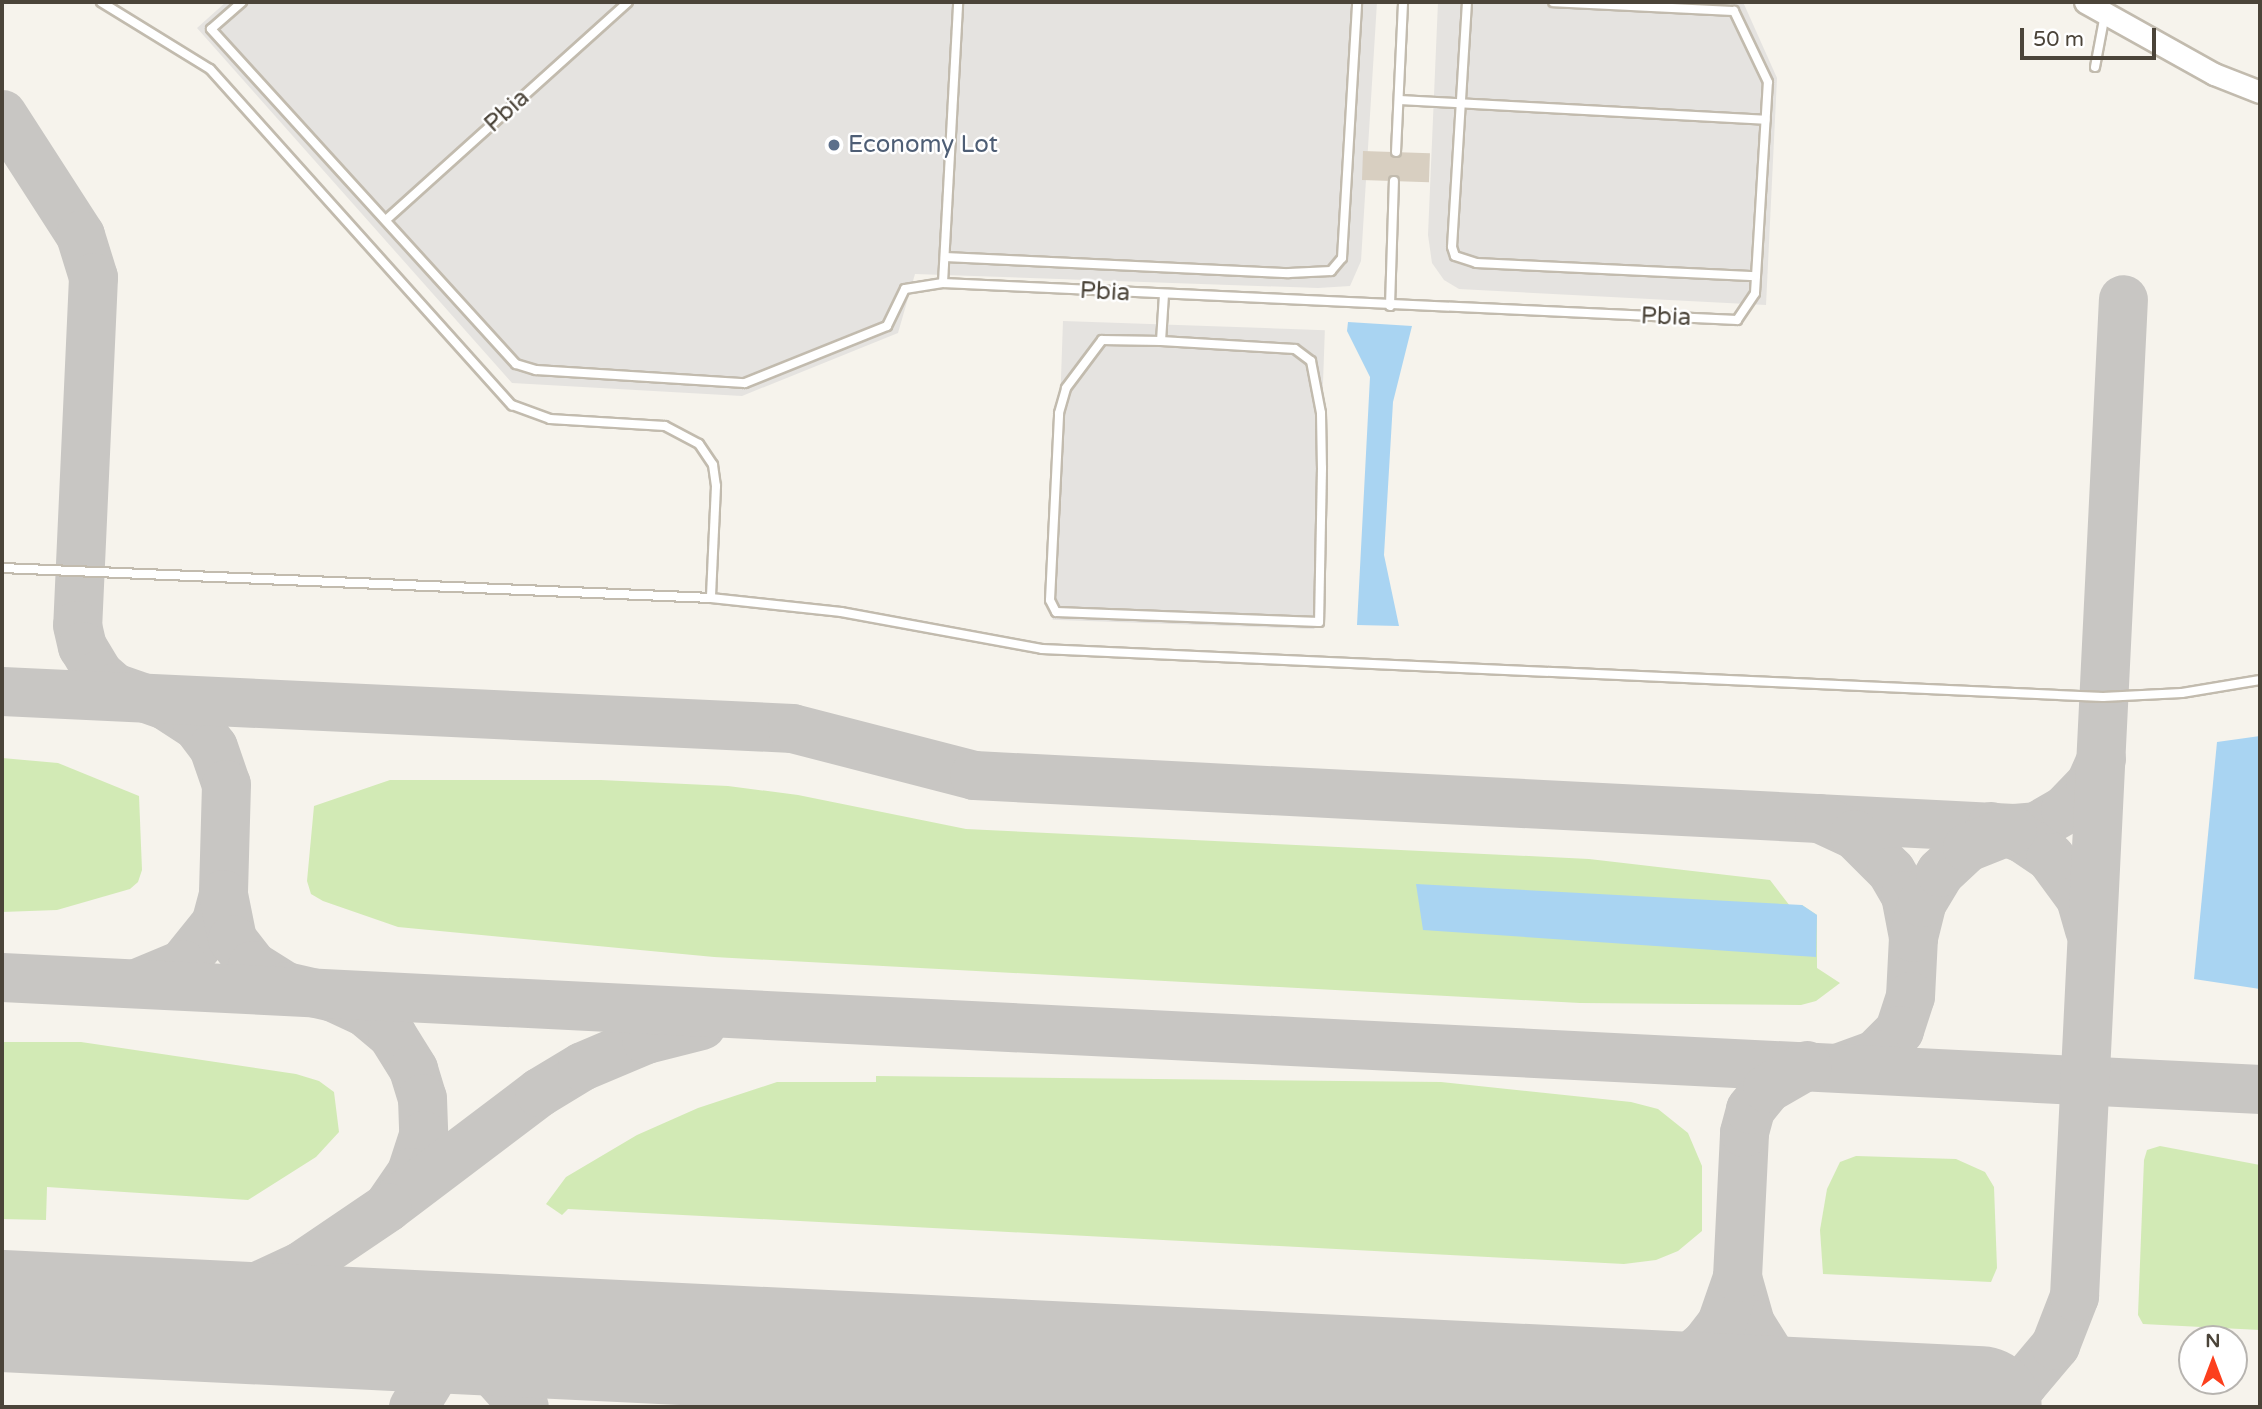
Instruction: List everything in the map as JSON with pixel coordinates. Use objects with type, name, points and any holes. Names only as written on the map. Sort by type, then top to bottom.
[{"type":"street","points":[[2092,6],[2214,74],[2260,92]]},
{"type":"lane","points":[[101,2],[210,69],[512,405],[550,419],[665,426],[686,433],[705,449],[716,486],[711,598]]},
{"type":"lane","points":[[242,2],[211,29],[387,219]]},
{"type":"lane","name":"Pbia","points":[[628,2],[387,219],[516,365],[537,370],[745,383],[887,326],[905,289],[943,284],[1737,320],[1755,293],[1768,82],[1734,11],[1553,2]]},
{"type":"lane","points":[[943,284],[958,2]]},
{"type":"lane","points":[[945,257],[1289,274],[1331,271],[1342,258],[1357,2]]},
{"type":"lane","points":[[1396,152],[1403,2]]},
{"type":"lane","points":[[1467,2],[1452,247],[1464,262],[1755,276]]},
{"type":"lane","points":[[2092,6],[2095,67]]},
{"type":"lane","points":[[1399,100],[1765,120]]},
{"type":"lane","points":[[1390,306],[1394,181]]},
{"type":"lane","points":[[1161,341],[1164,295]]},
{"type":"lane","points":[[1102,340],[1161,341],[1295,349],[1311,361],[1321,413],[1319,622],[1056,612],[1050,600],[1059,413],[1066,388],[1102,340]]},
{"type":"lane","points":[[2,568],[711,598],[841,612],[1042,649],[2115,697],[2182,694],[2260,680]]},
{"type":"green space","points":[[2,758],[58,763],[139,796],[142,870],[138,882],[130,889],[57,910],[2,912]]},
{"type":"green space","points":[[390,780],[601,780],[728,786],[798,795],[966,829],[1589,859],[1770,880],[1790,906],[1802,905],[1817,915],[1817,968],[1840,983],[1816,1001],[1801,1005],[1580,1003],[714,957],[398,927],[323,901],[311,894],[307,881],[314,806]]},
{"type":"green space","points":[[2,1042],[81,1042],[296,1074],[319,1081],[334,1092],[339,1132],[316,1157],[248,1200],[47,1187],[46,1220],[2,1219]]},
{"type":"green space","points":[[876,1076],[1441,1082],[1631,1102],[1658,1109],[1688,1133],[1702,1166],[1702,1231],[1678,1251],[1656,1260],[1624,1264],[568,1209],[562,1215],[546,1204],[566,1177],[637,1135],[698,1108],[777,1082],[876,1082]]},
{"type":"green space","points":[[2160,1146],[2260,1165],[2260,1330],[2248,1329],[2248,1325],[2143,1324],[2138,1315],[2144,1160],[2147,1150]]},
{"type":"green space","points":[[1856,1156],[1956,1159],[1985,1172],[1994,1187],[1997,1268],[1991,1282],[1823,1274],[1820,1230],[1827,1189],[1840,1162]]},
{"type":"shaded area","name":"Economy Lot","points":[[226,2],[1377,2],[1361,261],[1350,286],[1318,288],[915,274],[898,333],[742,396],[512,383],[197,28]]},
{"type":"shaded area","points":[[1438,2],[1743,2],[1777,78],[1766,305],[1459,289],[1444,280],[1432,263],[1428,235]]},
{"type":"shaded area","points":[[1063,321],[1325,330],[1314,629],[1053,620]]},
{"type":"water","points":[[1348,322],[1412,326],[1393,402],[1384,555],[1399,626],[1357,625],[1370,377],[1347,331]]},
{"type":"water","points":[[2260,736],[2260,989],[2194,979],[2217,742]]},
{"type":"water","points":[[1416,884],[1802,905],[1817,915],[1816,957],[1423,930]]},
{"type":"building","points":[[1363,151],[1430,153],[1429,182],[1362,180]]},
{"type":"taxiway","points":[[2,114],[80,235],[93,277],[77,625],[82,646],[99,674],[114,687],[165,705],[197,726],[213,747],[226,784],[223,894],[215,923],[182,964],[136,983]]},
{"type":"taxiway","points":[[1938,1405],[1979,1403],[2023,1383],[2055,1345],[2074,1296],[2123,299]]},
{"type":"taxiway","points":[[2,691],[792,728],[974,775],[2014,828],[2036,826],[2065,809],[2090,783],[2101,758]]},
{"type":"taxiway","points":[[1819,818],[1854,834],[1891,871],[1905,895],[1913,937],[1910,996],[1899,1030],[1875,1054],[1839,1067]]},
{"type":"taxiway","points":[[1991,826],[2022,838],[2050,857],[2080,898],[2089,930]]},
{"type":"taxiway","points":[[1913,937],[1922,902],[1940,872],[1967,847],[2012,829]]},
{"type":"taxiway","points":[[223,894],[232,939],[252,965],[285,986],[333,997],[365,1012],[392,1035],[413,1069],[422,1098],[423,1135],[411,1172],[387,1207],[539,1092],[582,1066],[646,1039],[701,1025]]},
{"type":"taxiway","points":[[2,977],[2260,1089]]},
{"type":"taxiway","points":[[1601,1389],[1675,1369],[1704,1345],[1721,1323],[1737,1277],[1744,1132],[1750,1109],[1767,1088],[1807,1065]]},
{"type":"taxiway","points":[[111,1316],[235,1296],[300,1266],[387,1207]]},
{"type":"taxiway","points":[[1737,1277],[1750,1323],[1771,1356],[1792,1374],[1851,1401]]},
{"type":"taxiway","points":[[2,1306],[20,1312]]},
{"type":"taxiway","points":[[413,1407],[458,1333],[524,1407]]},
{"type":"runway","points":[[2,1311],[1981,1407]]},
{"type":"place","name":"Economy Lot","points":[[834,145]]}]
